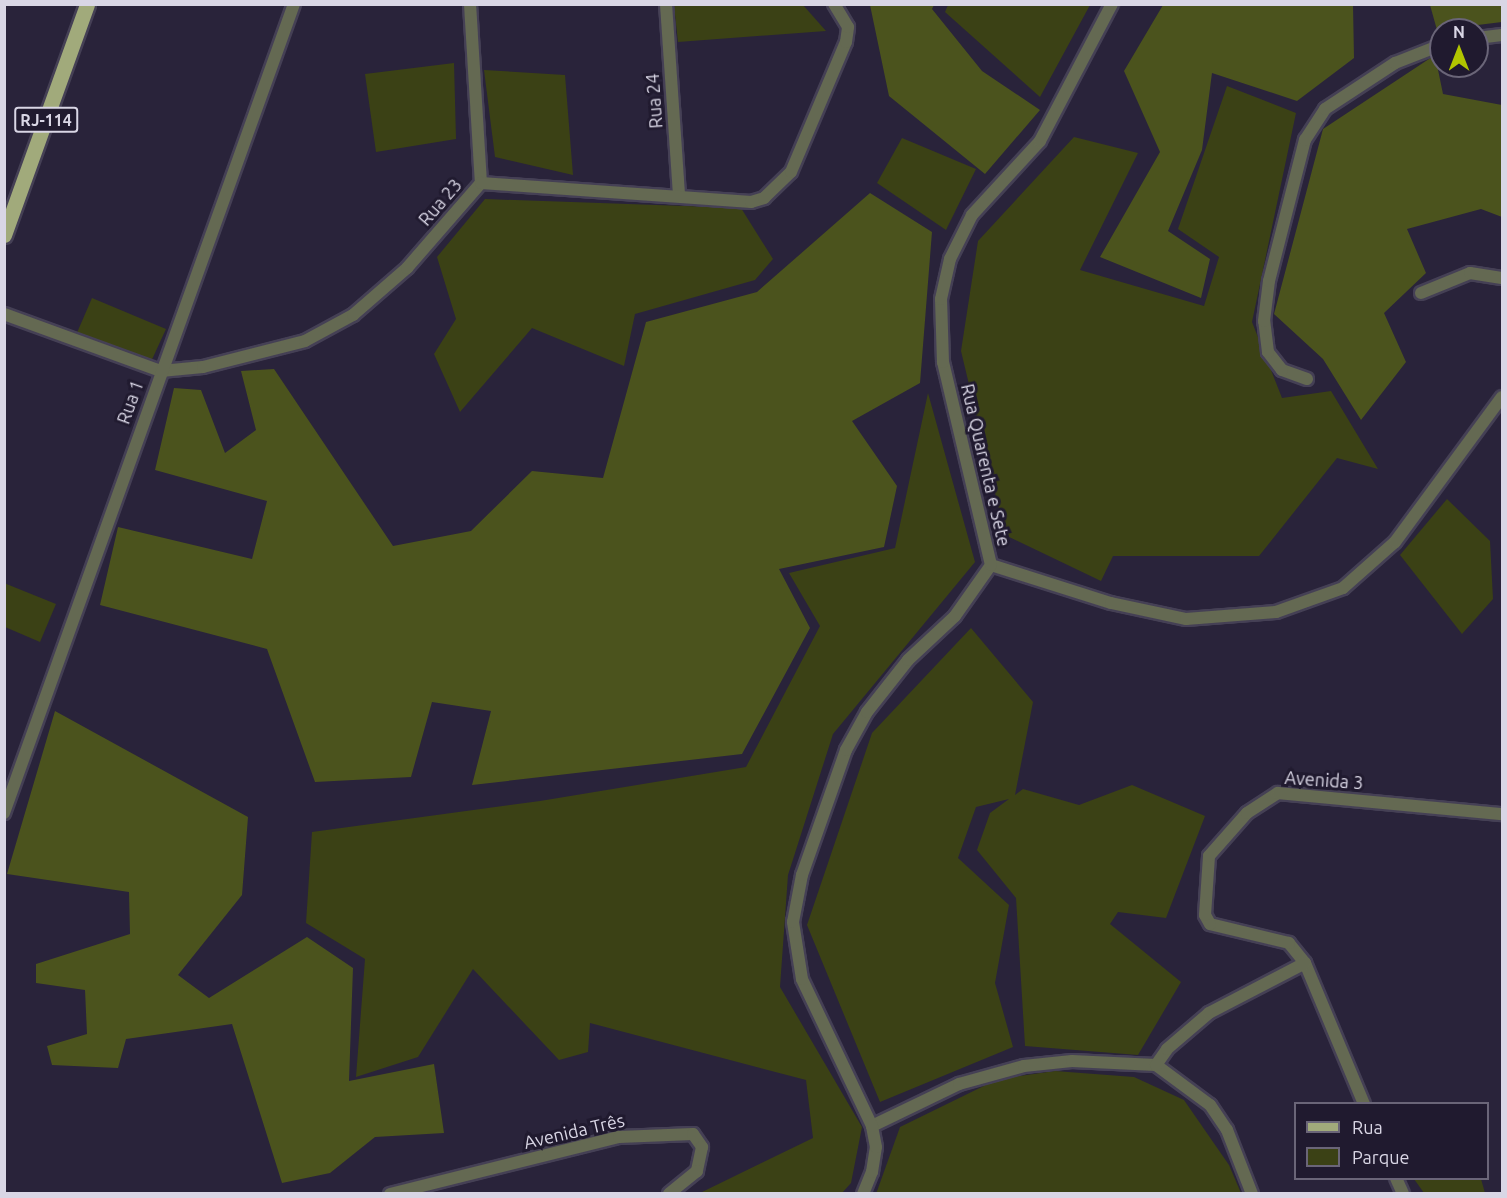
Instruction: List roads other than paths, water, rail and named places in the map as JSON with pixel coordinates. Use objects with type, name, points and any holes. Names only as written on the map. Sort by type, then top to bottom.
[{"type":"main road","name":"RJ-114","points":[[4,235],[87,4]]},
{"type":"street","name":"Rua 1","points":[[4,813],[160,371],[294,4]]},
{"type":"street","points":[[470,4],[481,183]]},
{"type":"street","name":"Rua 24","points":[[666,4],[679,196]]},
{"type":"street","name":"Rua 23","points":[[4,314],[160,371],[203,367],[305,340],[353,315],[407,268],[481,183],[751,202],[776,190],[791,172],[846,42],[848,27],[834,4]]},
{"type":"street","name":"Rua Quarenta e Sete","points":[[863,1194],[874,1155],[872,1125],[802,979],[793,922],[802,874],[846,750],[867,712],[908,660],[955,616],[991,565],[943,362],[941,299],[950,259],[972,215],[1040,141],[1112,4]]},
{"type":"street","points":[[1307,379],[1282,370],[1268,352],[1264,321],[1269,281],[1305,140],[1325,109],[1395,63],[1429,50]]},
{"type":"street","points":[[1421,293],[1470,273],[1503,278]]},
{"type":"street","points":[[991,565],[1110,603],[1186,619],[1276,612],[1343,588],[1395,542],[1503,397]]},
{"type":"street","name":"Avenida 3","points":[[1363,1102],[1305,963],[1289,943],[1210,924],[1205,915],[1209,855],[1262,801],[1278,793],[1503,814]]},
{"type":"street","points":[[1156,1065],[1167,1049],[1209,1014],[1305,963]]},
{"type":"street","points":[[872,1125],[959,1084],[1024,1066],[1072,1060],[1156,1065],[1210,1105],[1227,1130],[1252,1194]]},
{"type":"street","name":"Avenida Três","points":[[397,1193],[619,1137],[693,1134],[702,1147],[698,1171],[669,1194]]},
{"type":"street","points":[[1396,1180],[1403,1194]]}]
